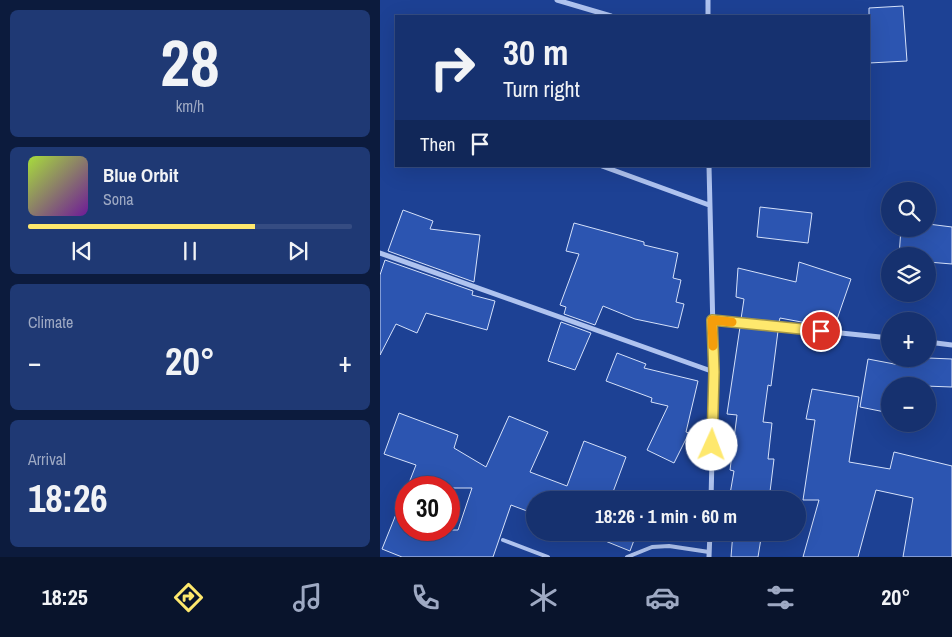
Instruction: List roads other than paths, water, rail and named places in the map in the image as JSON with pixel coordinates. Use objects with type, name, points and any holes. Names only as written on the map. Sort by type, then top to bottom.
[{"type":"street","points":[[557,0],[608,15]]},
{"type":"street","points":[[708,0],[708,15]]},
{"type":"street","points":[[605,167],[709,205]]},
{"type":"street","points":[[709,167],[714,372],[711,491]]},
{"type":"street","points":[[380,253],[714,372]]},
{"type":"street","points":[[712,320],[881,337]]},
{"type":"street","points":[[936,343],[952,345]]},
{"type":"street","points":[[709,554],[710,541]]},
{"type":"lane","points":[[503,540],[548,557]]},
{"type":"lane","points":[[627,557],[652,547],[669,546],[709,554]]}]
